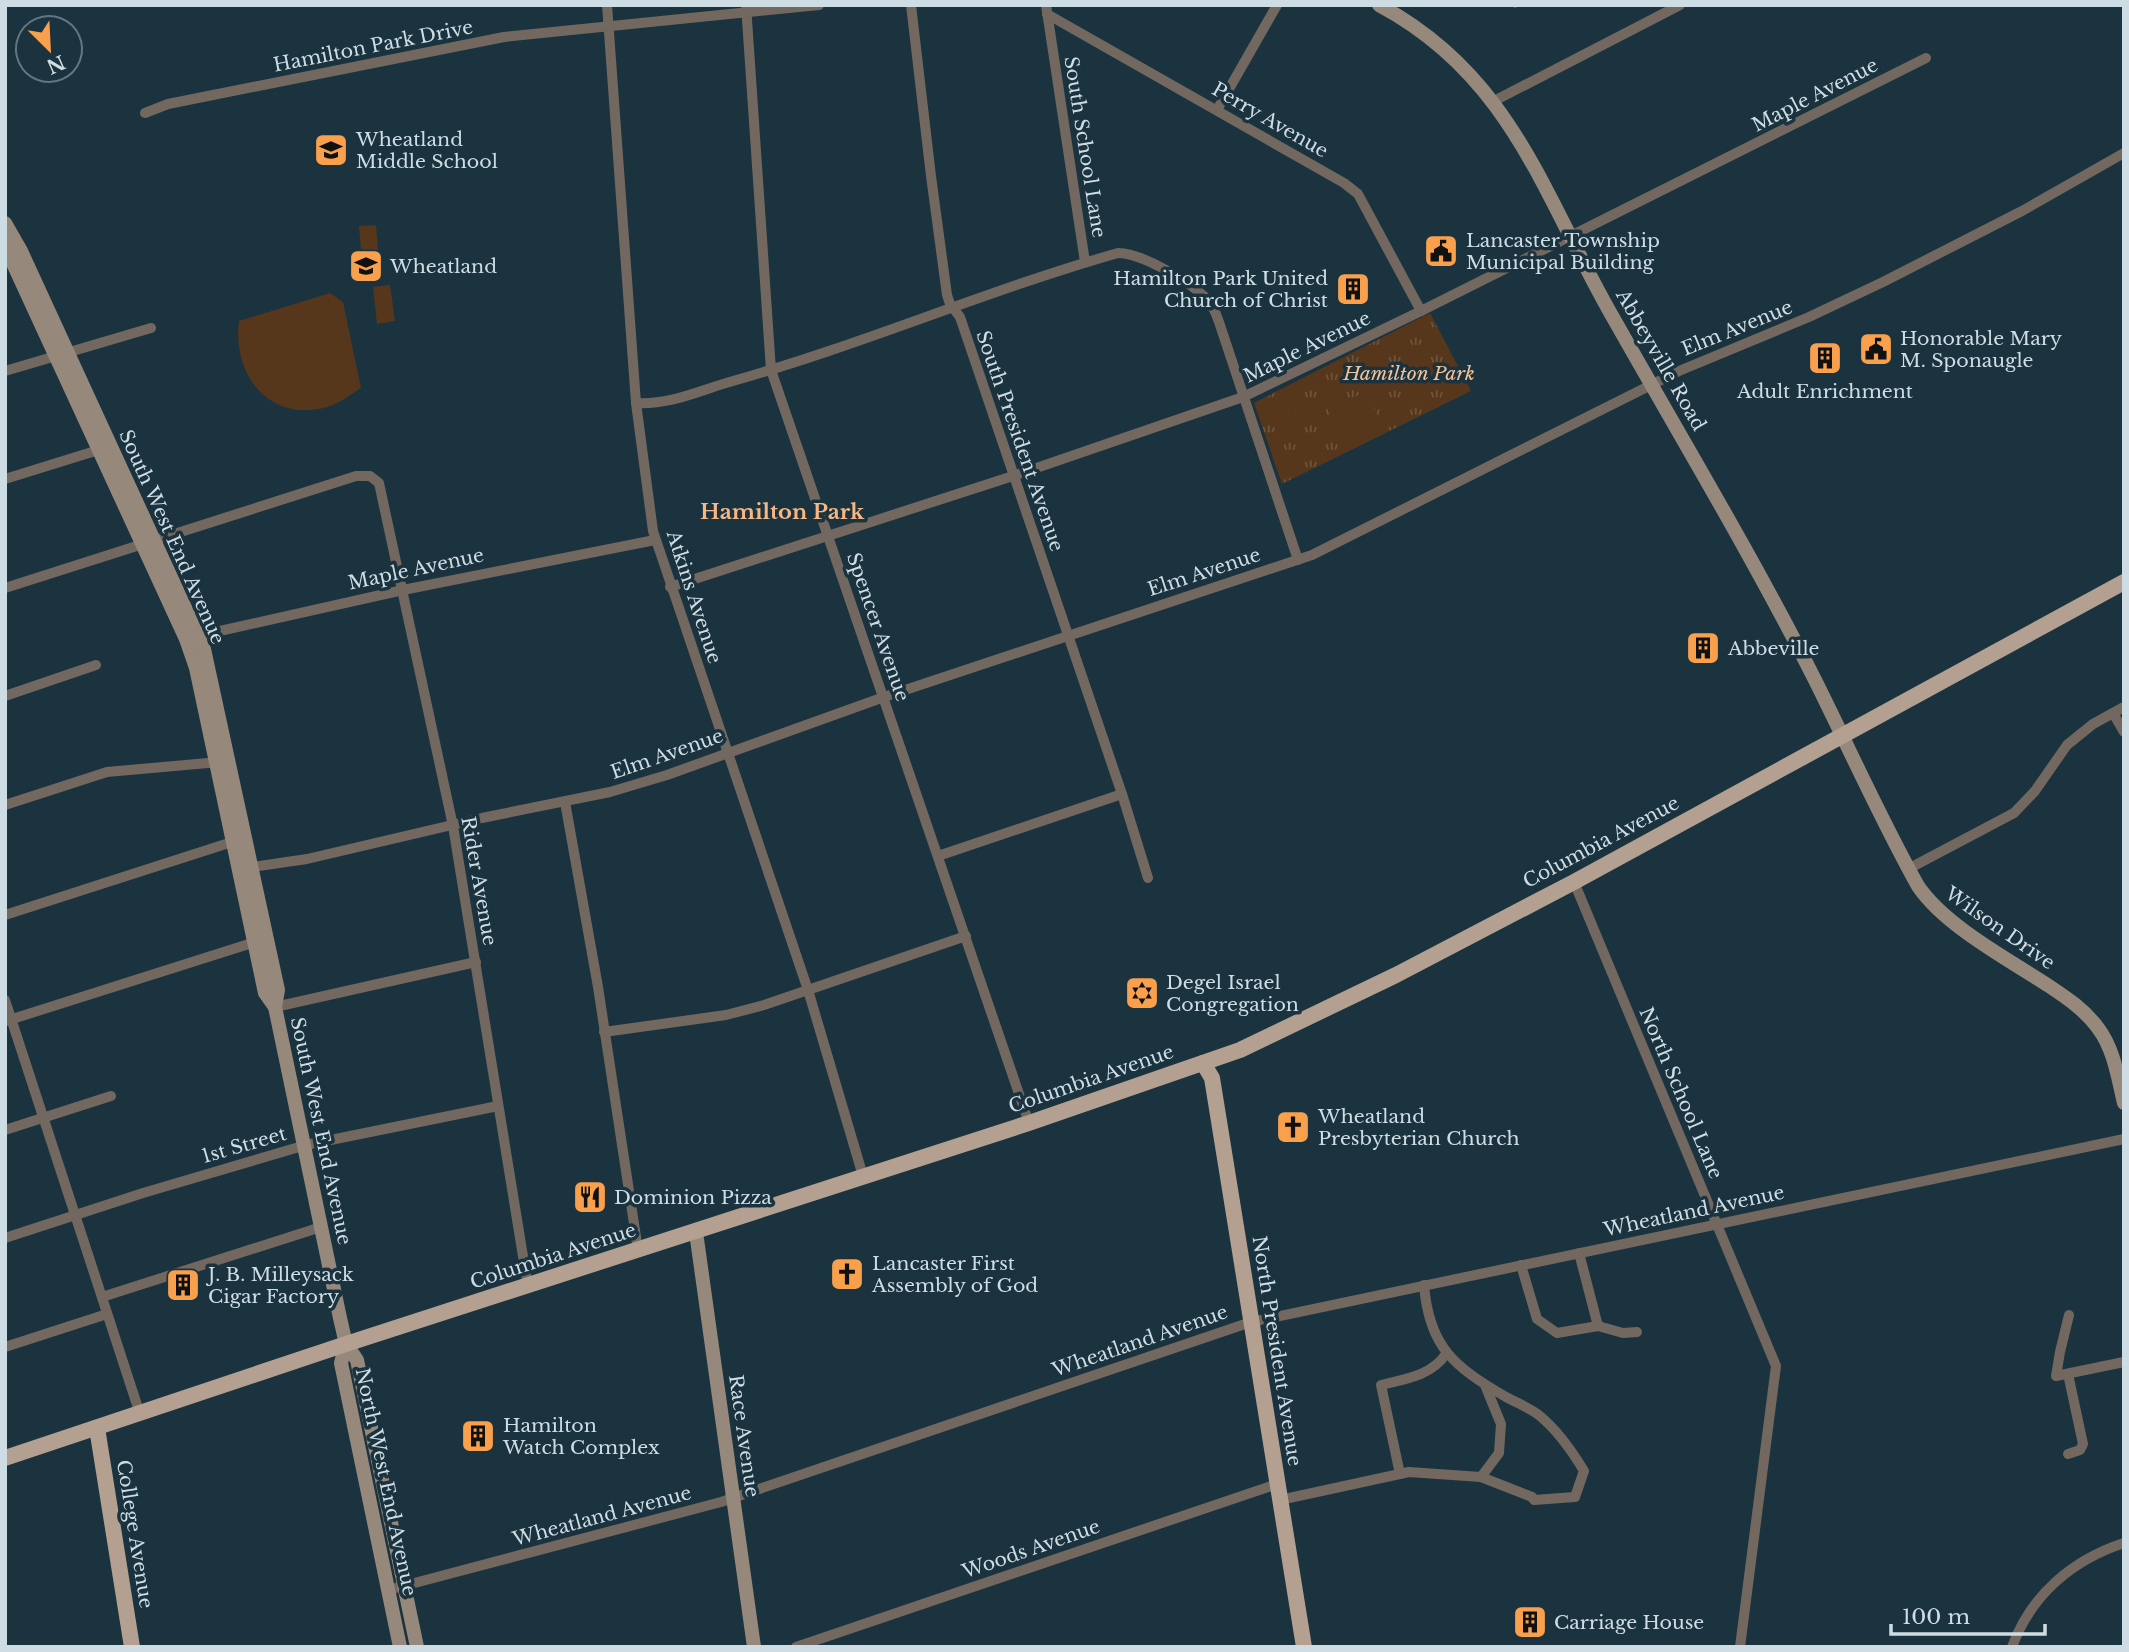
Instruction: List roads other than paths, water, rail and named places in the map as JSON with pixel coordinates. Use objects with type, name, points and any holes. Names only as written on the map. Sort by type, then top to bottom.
[{"type":"main road","name":"Columbia Avenue","points":[[5,1458],[346,1344],[1029,1123],[1240,1050],[1338,1004],[1574,882],[2124,582]]},
{"type":"main road","name":"North President Avenue","points":[[1203,1063],[1212,1078],[1304,1647]]},
{"type":"main road","name":"College Avenue","points":[[97,1428],[132,1647]]},
{"type":"street","name":"Atkins Avenue","points":[[607,5],[636,403],[655,540],[807,990],[863,1177]]},
{"type":"street","name":"Hamilton Park Drive","points":[[145,113],[168,104],[503,37],[746,9],[819,5]]},
{"type":"street","name":"South President Avenue","points":[[911,5],[947,295],[960,317],[1148,878]]},
{"type":"street","points":[[1217,110],[1277,5]]},
{"type":"street","name":"Abbeyville Road","points":[[1379,5],[1395,9],[1451,55],[1494,101],[1533,164],[1613,318],[1727,513],[1816,681],[1842,737]]},
{"type":"street","points":[[1494,101],[1679,5]]},
{"type":"street","name":"Spencer Avenue","points":[[746,9],[771,370],[1029,1123]]},
{"type":"street","name":"Perry Avenue","points":[[1047,9],[1344,183],[1358,194],[1421,311]]},
{"type":"street","name":"South School Lane","points":[[1047,9],[1085,262],[1118,253],[1135,255],[1153,262],[1207,299],[1219,322],[1298,559]]},
{"type":"street","name":"Maple Avenue","points":[[670,587],[1013,476],[1243,397],[1571,237],[1926,58]]},
{"type":"street","name":"Elm Avenue","points":[[245,868],[307,859],[610,792],[667,775],[884,697],[1298,559],[1679,370],[1809,317],[1883,282],[2022,211],[2124,153]]},
{"type":"street","name":"South West End Avenue","points":[[5,223],[10,252],[61,354],[192,638],[208,664],[232,842],[245,868]]},
{"type":"street","points":[[636,403],[669,402],[771,370],[1085,262]]},
{"type":"street","points":[[5,371],[152,328]]},
{"type":"street","points":[[5,479],[104,448]]},
{"type":"street","name":"Rider Avenue","points":[[148,542],[356,476],[370,477],[379,484],[453,826],[528,1287]]},
{"type":"street","name":"Maple Avenue","points":[[192,638],[403,590],[655,540]]},
{"type":"street","points":[[5,588],[148,542]]},
{"type":"street","points":[[5,696],[96,665]]},
{"type":"street","points":[[1908,869],[2014,813],[2035,791],[2077,735],[2124,707]]},
{"type":"street","points":[[2113,713],[2124,732]]},
{"type":"street","name":"Wilson Drive","points":[[1842,737],[1908,869],[1927,900],[2086,1014],[2098,1028],[2108,1047],[2124,1103]]},
{"type":"street","points":[[5,805],[107,772],[222,762]]},
{"type":"street","name":"South West End Avenue","points":[[222,762],[260,940],[265,993],[275,1007],[346,1344]]},
{"type":"street","points":[[938,856],[1122,794]]},
{"type":"street","points":[[565,802],[578,866],[638,1251]]},
{"type":"street","points":[[5,915],[232,842]]},
{"type":"street","name":"North School Lane","points":[[1574,882],[1776,1366],[1740,1647]]},
{"type":"street","points":[[604,1031],[726,1015],[764,1005],[966,936]]},
{"type":"street","points":[[8,1020],[260,940]]},
{"type":"street","points":[[275,1007],[475,962]]},
{"type":"street","points":[[5,1000],[8,1020],[43,1117],[140,1414]]},
{"type":"street","points":[[5,1130],[111,1096]]},
{"type":"street","name":"1st Street","points":[[5,1238],[306,1145],[498,1106]]},
{"type":"street","name":"Wheatland Avenue","points":[[388,1590],[733,1498],[1251,1322],[2124,1139]]},
{"type":"street","points":[[102,1297],[321,1227]]},
{"type":"street","name":"Race Avenue","points":[[696,1231],[754,1647]]},
{"type":"street","points":[[1580,1253],[1598,1326]]},
{"type":"street","points":[[1521,1265],[1537,1319],[1556,1333],[1598,1326],[1623,1334],[1637,1332]]},
{"type":"street","points":[[1424,1285],[1430,1324],[1446,1354],[1461,1368],[1484,1382],[1501,1424],[1499,1453],[1481,1476]]},
{"type":"street","points":[[5,1347],[107,1314]]},
{"type":"street","points":[[2069,1315],[2056,1376],[2124,1362]]},
{"type":"street","name":"North West End Avenue","points":[[346,1344],[357,1360],[417,1647]]},
{"type":"street","name":"North West End Avenue","points":[[346,1344],[341,1363],[400,1647]]},
{"type":"street","points":[[1400,1474],[1381,1385],[1418,1376],[1438,1366],[1446,1354]]},
{"type":"street","points":[[2068,1374],[2083,1444],[2080,1450],[2068,1454]]},
{"type":"street","name":"Woods Avenue","points":[[796,1647],[1279,1492],[1409,1472],[1481,1476],[1534,1500],[1575,1497],[1584,1471],[1569,1446],[1539,1416],[1484,1382]]},
{"type":"street","points":[[2012,1647],[2025,1619],[2050,1586],[2082,1562],[2124,1544]]},
{"type":"place","name":"Wheatland Middle School","points":[[331,150]]},
{"type":"place","name":"Lancaster Township Municipal Building","points":[[1441,251]]},
{"type":"place","name":"Wheatland","points":[[366,266]]},
{"type":"place","name":"Hamilton Park United Church of Christ","points":[[1353,289]]},
{"type":"place","name":"Honorable Mary M. Sponaugle","points":[[1876,349]]},
{"type":"place","name":"Adult Enrichment","points":[[1825,358]]},
{"type":"place","name":"Abbeville","points":[[1703,648]]},
{"type":"place","name":"Degel Israel Congregation","points":[[1142,993]]},
{"type":"place","name":"Wheatland Presbyterian Church","points":[[1293,1127]]},
{"type":"place","name":"Dominion Pizza","points":[[590,1197]]},
{"type":"place","name":"Lancaster First Assembly of God","points":[[847,1274]]},
{"type":"place","name":"J. B. Milleysack Cigar Factory","points":[[183,1285]]},
{"type":"place","name":"Hamilton Watch Complex","points":[[478,1436]]},
{"type":"place","name":"Carriage House","points":[[1530,1622]]},
{"type":"district","name":"Hamilton Park","points":[[782,512]]}]
